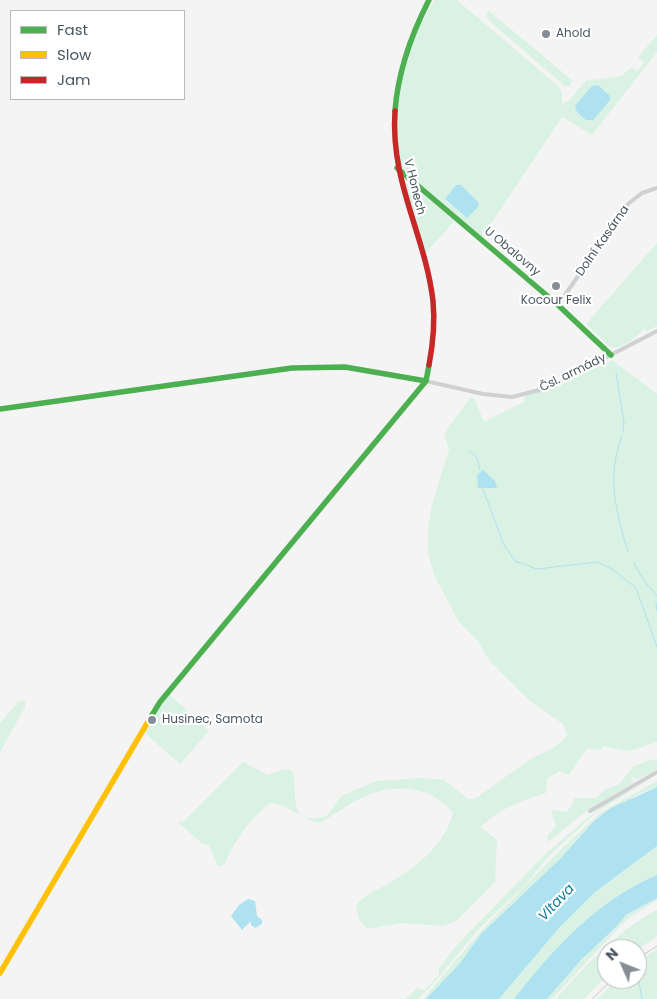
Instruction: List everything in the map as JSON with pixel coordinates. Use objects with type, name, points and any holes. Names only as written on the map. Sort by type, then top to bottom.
[{"type":"street","name":"V Honech","points":[[426,381],[433,337],[432,292],[397,168],[394,112],[399,71],[407,44],[429,0]]},
{"type":"street","name":"U Obalovny","points":[[397,168],[558,305],[611,355]]},
{"type":"street","name":"Dolní Kasárna","points":[[558,305],[628,204],[642,193],[657,188]]},
{"type":"street","name":"Čsl. armády","points":[[426,381],[482,394],[512,396],[547,388],[657,331]]},
{"type":"street","points":[[0,409],[292,368],[345,367],[426,381],[160,702],[0,973]]},
{"type":"street","points":[[590,811],[657,772]]},
{"type":"green space","points":[[435,0],[457,0],[558,86],[562,92],[562,104],[568,101],[586,81],[621,76],[632,67],[638,71],[644,62],[638,57],[657,35],[657,52],[592,135],[562,117],[482,237],[400,166],[396,122],[397,101],[408,55],[419,27]],"holes":[[[456,185],[461,185],[479,203],[467,218],[445,200]]]},
{"type":"green space","points":[[489,11],[572,80],[570,86],[565,86],[487,19],[486,13]]},
{"type":"green space","points":[[409,182],[454,221],[425,254],[404,184]]},
{"type":"green space","points":[[657,243],[657,326],[647,331],[644,328],[624,345],[610,347],[586,324]]},
{"type":"green space","points":[[612,360],[657,394],[657,742],[629,751],[604,746],[600,750],[587,748],[569,775],[560,771],[547,779],[546,793],[511,806],[480,827],[497,840],[495,882],[457,920],[444,926],[402,923],[367,929],[359,920],[356,905],[366,896],[417,864],[435,847],[449,825],[453,813],[436,798],[417,790],[395,789],[373,793],[359,799],[319,823],[312,821],[283,806],[270,803],[262,809],[237,839],[224,865],[218,867],[209,845],[202,843],[177,822],[184,821],[243,762],[267,775],[285,769],[291,770],[294,777],[298,811],[304,816],[313,818],[327,816],[341,796],[376,781],[422,778],[444,780],[468,799],[475,799],[526,762],[559,744],[567,734],[563,724],[531,702],[491,663],[478,641],[459,622],[434,575],[428,553],[428,529],[432,505],[449,449],[444,434],[470,398],[474,398],[484,422],[524,402],[525,395],[552,389]]},
{"type":"green space","points":[[169,694],[209,731],[180,764],[145,733]]},
{"type":"green space","points":[[25,700],[25,707],[0,752],[0,723],[18,702]]},
{"type":"green space","points":[[657,759],[657,769],[636,780],[634,777],[631,778],[634,781],[632,783],[588,810],[548,842],[547,836],[556,826],[551,810],[567,812],[575,798],[596,798],[606,789],[618,785],[633,767],[646,761]]},
{"type":"green space","points":[[649,780],[598,811],[548,857],[526,884],[479,929],[433,984],[418,999],[406,999],[417,988],[424,990],[439,975],[439,968],[456,946],[546,853],[603,805]]},
{"type":"green space","points":[[657,781],[657,787],[638,794],[594,821],[560,859],[481,934],[460,963],[426,999],[423,999],[481,931],[559,851],[600,813]]},
{"type":"green space","points":[[657,846],[657,875],[635,885],[595,912],[561,944],[514,999],[499,999],[559,928],[595,892]]},
{"type":"green space","points":[[657,898],[657,900],[626,920],[608,939],[603,939],[626,915]]},
{"type":"green space","points":[[657,910],[657,936],[647,943],[647,939],[615,939],[629,928]]},
{"type":"green space","points":[[597,945],[597,951],[552,999],[547,999],[581,960]]},
{"type":"green space","points":[[657,949],[657,999],[597,999],[608,989],[647,989],[647,956]]},
{"type":"green space","points":[[597,956],[597,986],[584,999],[556,999]]},
{"type":"water","points":[[598,85],[610,96],[610,100],[593,120],[586,120],[577,112],[575,106],[592,86]]},
{"type":"water","points":[[456,185],[461,185],[479,203],[478,207],[467,218],[445,199]]},
{"type":"water","points":[[483,470],[495,481],[497,488],[478,488],[477,475]]},
{"type":"water","name":"Vltava","points":[[657,787],[657,846],[595,892],[559,928],[499,999],[426,999],[460,963],[481,934],[560,859],[594,821],[611,808]]},
{"type":"water","points":[[657,875],[657,898],[626,915],[603,939],[597,939],[597,945],[581,960],[547,999],[514,999],[561,944],[596,912],[635,885]]},
{"type":"water","points":[[248,899],[255,901],[257,916],[262,920],[262,924],[255,928],[251,925],[251,921],[242,930],[231,916],[239,905]]},
{"type":"waterway","points":[[616,373],[624,422],[623,432]]},
{"type":"waterway","points":[[622,436],[615,466],[614,494],[628,552]]},
{"type":"waterway","points":[[469,450],[477,458],[480,470]]},
{"type":"waterway","points":[[483,489],[504,545],[515,561],[537,569],[597,562],[612,569],[636,588],[657,647]]},
{"type":"waterway","points":[[634,563],[644,581],[657,596]]},
{"type":"waterway","points":[[656,603],[657,611]]},
{"type":"waterway","points":[[640,989],[642,999]]},
{"type":"railway","points":[[647,952],[657,946]]},
{"type":"railway","points":[[592,999],[602,989]]},
{"type":"traffic: fast","points":[[395,111],[399,82],[406,54],[429,0]]},
{"type":"traffic: fast","points":[[397,168],[558,305],[611,355]]},
{"type":"traffic: fast","points":[[149,720],[160,702],[426,381],[429,365]]},
{"type":"traffic: fast","points":[[0,409],[292,368],[345,367],[426,381]]},
{"type":"traffic: slow","points":[[0,973],[149,720]]},
{"type":"traffic: jam","points":[[395,111],[395,137],[398,161],[423,253],[433,301],[434,317],[429,365]]},
{"type":"place","name":"Ahold","points":[[546,34]]},
{"type":"place","name":"Kocour Felix","points":[[556,286]]},
{"type":"place","name":"Husinec, Samota","points":[[152,720]]}]
